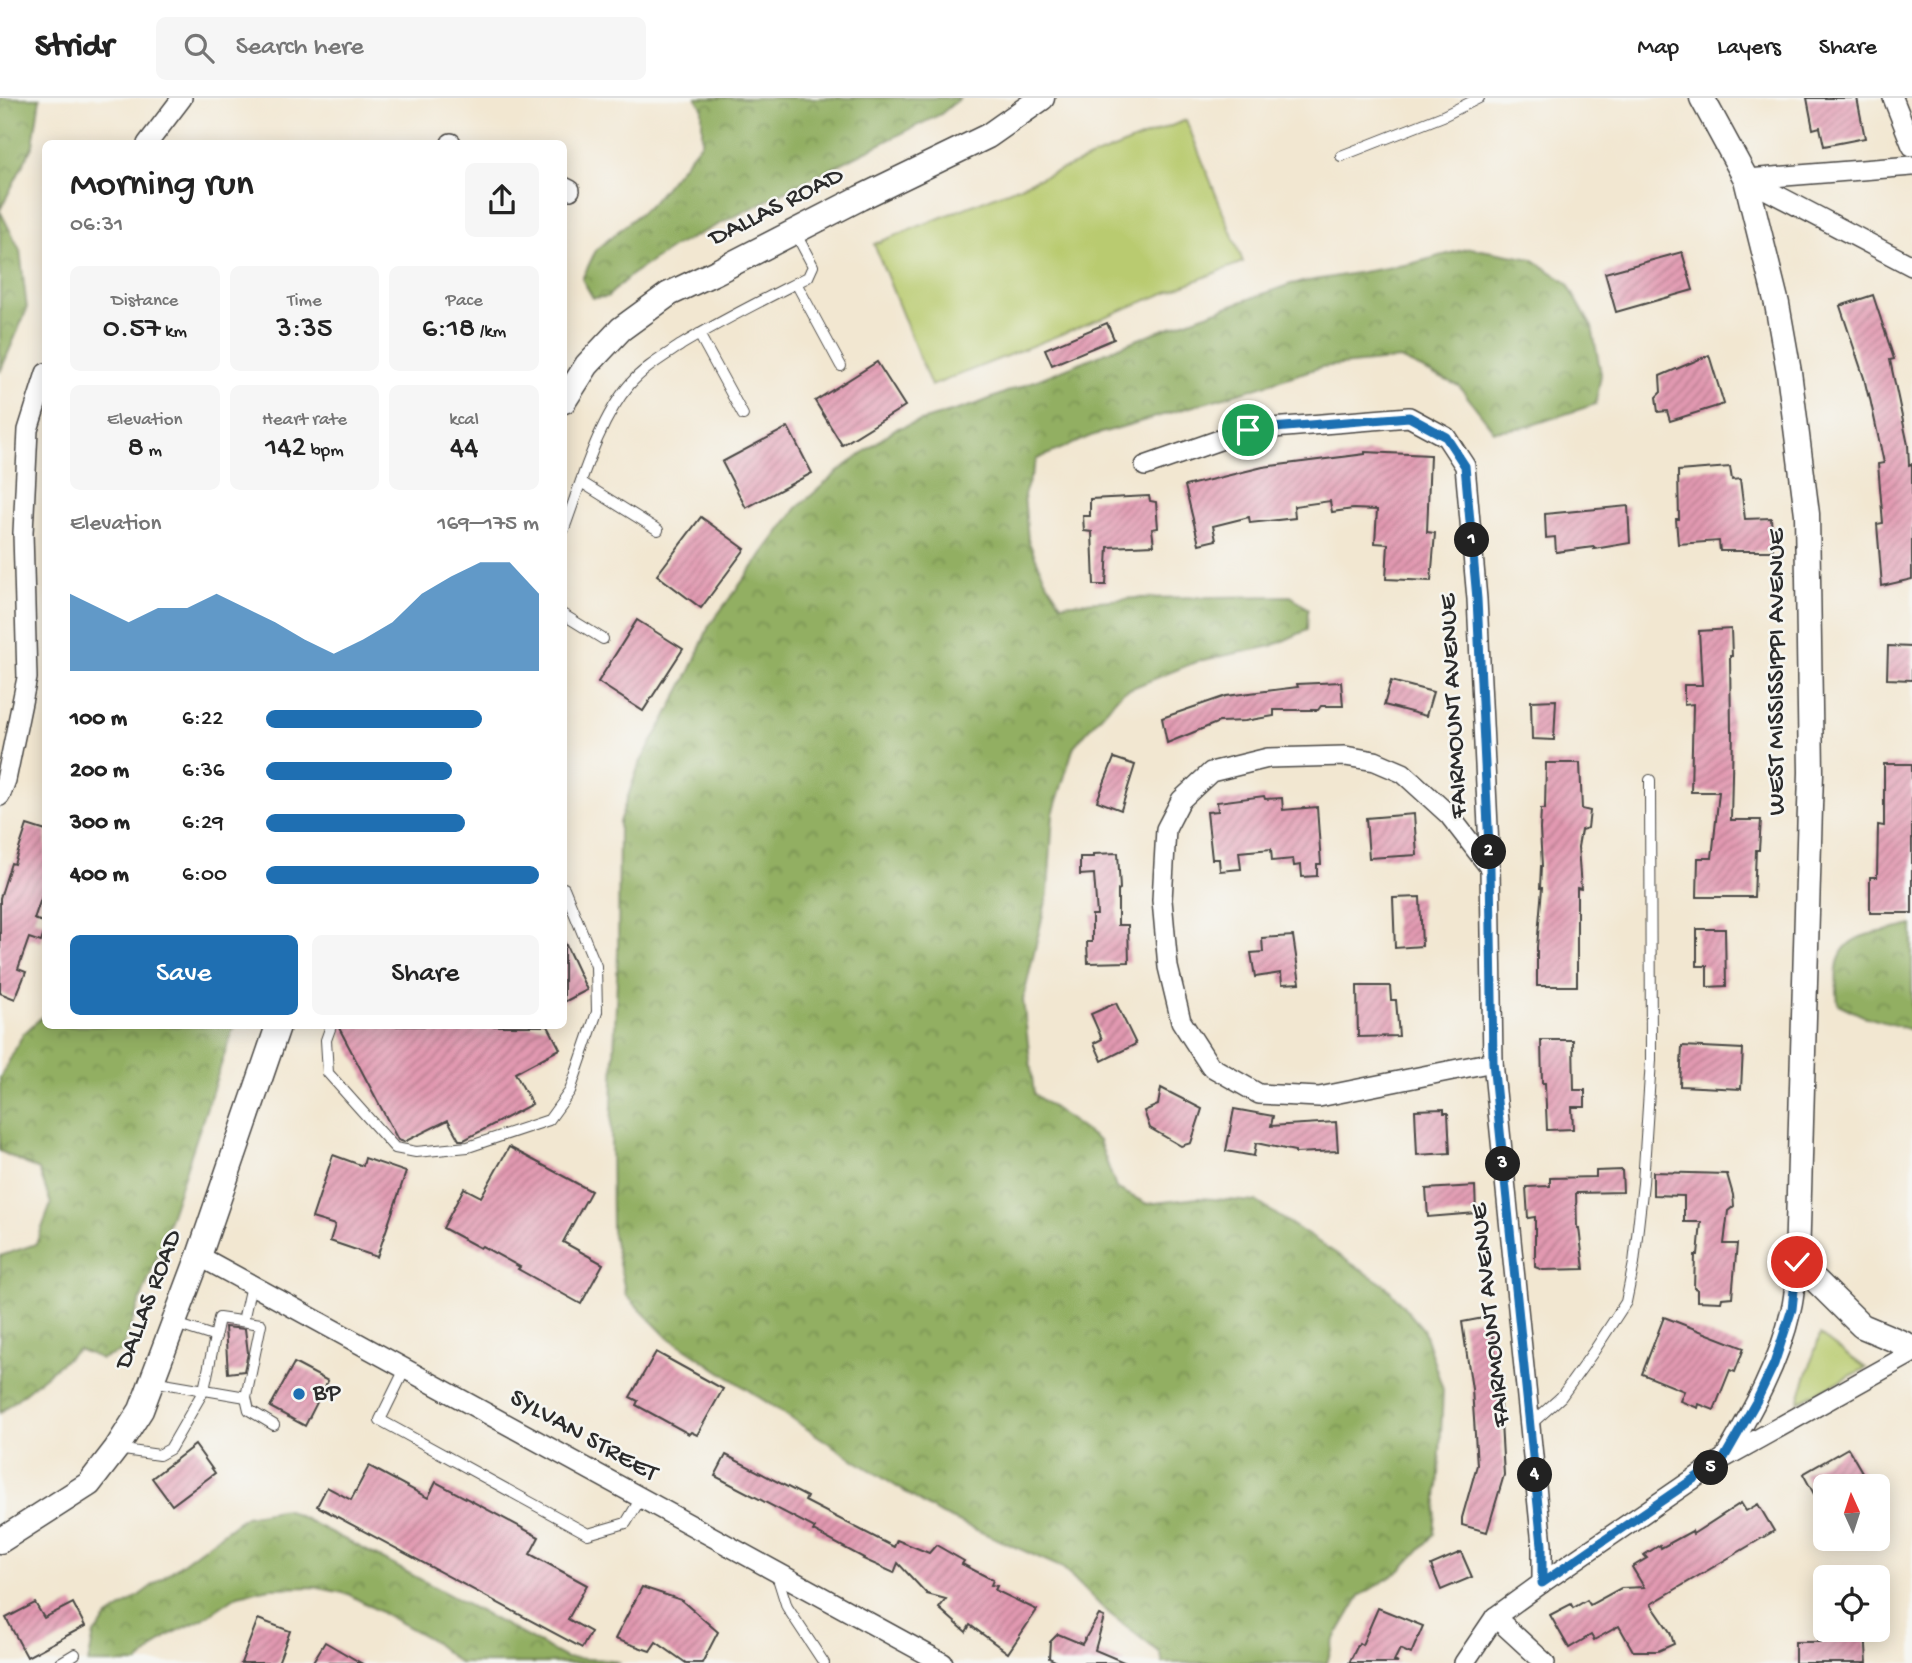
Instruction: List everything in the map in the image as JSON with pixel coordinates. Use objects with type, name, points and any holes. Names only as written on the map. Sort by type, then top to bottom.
[{"type":"street","points":[[150,140],[182,98]]},
{"type":"street","name":"DALLAS ROAD","points":[[567,396],[587,365],[621,329],[669,294],[988,136],[1042,98]]},
{"type":"street","name":"WEST MISSISSIPPI AVENUE","points":[[1702,98],[1746,179],[1777,303],[1789,372],[1807,514],[1811,772],[1797,1262],[1792,1309],[1774,1364],[1724,1458]]},
{"type":"street","points":[[1893,98],[1912,146]]},
{"type":"street","points":[[1746,179],[1912,166]]},
{"type":"street","points":[[1746,179],[1912,266]]},
{"type":"street","points":[[0,796],[6,780],[27,678],[23,533],[28,430],[42,386]]},
{"type":"street","name":"FAIRMOUNT AVENUE","points":[[1145,466],[1248,430],[1409,417],[1446,437],[1465,466],[1477,599],[1490,868],[1493,1062],[1542,1545],[1542,1583]]},
{"type":"street","points":[[1490,868],[1449,815],[1403,773],[1376,761],[1345,756],[1268,758],[1211,772],[1181,800],[1166,829],[1162,900],[1168,967],[1181,1021],[1210,1066],[1259,1094],[1319,1097],[1493,1062]]},
{"type":"street","name":"DALLAS ROAD","points":[[0,1541],[89,1484],[141,1410],[199,1256],[277,1029]]},
{"type":"street","name":"SYLVAN STREET","points":[[199,1256],[943,1663]]},
{"type":"street","points":[[1797,1262],[1862,1326],[1912,1347]]},
{"type":"street","points":[[1464,1663],[1494,1617],[1542,1583],[1724,1458],[1912,1353]]},
{"type":"street","points":[[1494,1617],[1545,1663]]},
{"type":"lane","points":[[1341,156],[1443,117],[1479,98]]},
{"type":"lane","points":[[567,521],[591,455],[610,415],[630,384],[652,363],[717,323],[808,277],[813,266],[795,232]]},
{"type":"lane","points":[[796,283],[841,366]]},
{"type":"lane","points":[[699,334],[743,415]]},
{"type":"lane","points":[[581,482],[658,530]]},
{"type":"lane","points":[[567,617],[603,639]]},
{"type":"lane","points":[[1530,1426],[1561,1397],[1626,1302],[1634,1263],[1643,1183],[1651,1060],[1650,780]]},
{"type":"lane","points":[[330,1029],[327,1040],[328,1073],[395,1148],[416,1152],[468,1147],[549,1120],[570,1091],[597,1012],[596,966],[567,895]]},
{"type":"lane","points":[[243,1321],[250,1285]]},
{"type":"lane","points":[[116,1449],[159,1455],[170,1449],[204,1390],[219,1318],[261,1324],[251,1352],[246,1397],[249,1410],[274,1425]]},
{"type":"lane","points":[[173,1323],[216,1337]]},
{"type":"lane","points":[[213,1351],[226,1352]]},
{"type":"lane","points":[[405,1369],[380,1420],[588,1534],[626,1523],[640,1498]]},
{"type":"lane","points":[[151,1381],[246,1397]]},
{"type":"lane","points":[[776,1572],[787,1608],[824,1663]]},
{"type":"lane","points":[[60,1663],[75,1654]]},
{"type":"green space","points":[[0,98],[40,98],[33,145],[0,210]]},
{"type":"green space","points":[[696,98],[960,98],[941,114],[675,246],[631,275],[607,297],[593,298],[582,279],[596,250],[652,203],[702,142],[702,107]]},
{"type":"green space","points":[[1186,120],[1243,262],[931,386],[874,244]]},
{"type":"green space","points":[[0,211],[20,250],[27,309],[0,372]]},
{"type":"green space","points":[[1470,248],[1532,259],[1567,283],[1592,327],[1601,374],[1596,404],[1526,427],[1494,431],[1459,386],[1400,359],[1321,367],[1091,436],[1037,459],[1024,495],[1028,540],[1045,579],[1061,604],[1137,598],[1291,596],[1308,609],[1307,630],[1272,646],[1198,661],[1122,692],[1074,746],[1053,814],[1048,893],[1023,1000],[1034,1094],[1099,1141],[1116,1188],[1147,1204],[1198,1198],[1257,1202],[1386,1286],[1423,1329],[1443,1390],[1434,1534],[1400,1571],[1360,1596],[1333,1642],[1327,1663],[1163,1663],[1160,1653],[1105,1610],[1063,1568],[938,1513],[665,1335],[626,1295],[612,1231],[611,1132],[618,952],[619,822],[639,765],[691,669],[709,626],[797,508],[839,471],[895,429],[977,404],[1156,332],[1291,284],[1410,264]]},
{"type":"green space","points":[[1912,925],[1912,1030],[1863,1016],[1838,1004],[1837,968],[1844,949],[1861,937]]},
{"type":"green space","points":[[42,1017],[42,1029],[233,1029],[156,1259],[121,1352],[101,1359],[78,1349],[0,1413],[0,1256],[36,1244],[51,1204],[39,1170],[0,1151],[0,1078],[23,1034]]},
{"type":"green space","points":[[1820,1335],[1866,1368],[1798,1402]]},
{"type":"green space","points":[[285,1509],[566,1658],[611,1660],[620,1663],[459,1663],[430,1639],[348,1594],[314,1587],[270,1588],[238,1595],[203,1619],[167,1636],[138,1663],[88,1663],[94,1634],[108,1617],[246,1516]]},
{"type":"building","points":[[1807,98],[1857,98],[1865,138],[1824,146],[1820,127],[1813,129]]},
{"type":"building","points":[[1682,252],[1693,290],[1616,312],[1605,273]]},
{"type":"building","points":[[1873,295],[1894,359],[1890,360],[1908,445],[1909,465],[1912,464],[1912,579],[1882,586],[1877,524],[1883,523],[1878,464],[1884,463],[1869,394],[1840,306]]},
{"type":"building","points":[[1107,323],[1114,339],[1052,365],[1045,349]]},
{"type":"building","points":[[1709,355],[1724,404],[1670,421],[1667,411],[1658,412],[1656,397],[1661,392],[1660,376]]},
{"type":"building","points":[[877,362],[905,406],[842,445],[815,401]]},
{"type":"building","points":[[788,427],[812,473],[746,508],[722,462]]},
{"type":"building","points":[[1365,452],[1430,455],[1427,532],[1435,533],[1431,581],[1386,579],[1388,544],[1375,543],[1377,510],[1332,512],[1330,501],[1294,506],[1295,518],[1250,523],[1249,517],[1213,526],[1216,540],[1199,544],[1185,486],[1263,467]]},
{"type":"building","points":[[1730,467],[1732,480],[1740,479],[1745,519],[1771,518],[1773,551],[1720,551],[1719,541],[1678,544],[1678,471]]},
{"type":"building","points":[[1149,496],[1150,501],[1156,502],[1158,528],[1152,529],[1154,545],[1108,547],[1106,585],[1094,585],[1092,532],[1084,531],[1083,516],[1090,516],[1090,499]]},
{"type":"building","points":[[1628,506],[1630,543],[1556,552],[1555,537],[1546,538],[1545,514]]},
{"type":"building","points":[[701,517],[745,549],[701,608],[657,575]]},
{"type":"building","points":[[637,620],[683,649],[643,711],[598,682]]},
{"type":"building","points":[[1731,629],[1731,820],[1761,820],[1759,850],[1756,850],[1754,897],[1697,897],[1698,858],[1712,858],[1719,792],[1691,792],[1693,704],[1684,705],[1684,685],[1702,685],[1699,631]]},
{"type":"building","points":[[1888,646],[1912,647],[1912,680],[1887,679]]},
{"type":"building","points":[[1391,681],[1433,692],[1426,716],[1384,705]]},
{"type":"building","points":[[1341,682],[1343,706],[1321,706],[1318,710],[1274,710],[1274,716],[1219,722],[1167,743],[1162,718],[1226,696],[1298,687],[1297,684]]},
{"type":"building","points":[[1556,700],[1554,740],[1532,739],[1531,701]]},
{"type":"building","points":[[1114,758],[1135,765],[1121,810],[1097,801]]},
{"type":"building","points":[[1546,763],[1580,763],[1582,809],[1590,811],[1588,828],[1581,830],[1578,847],[1581,889],[1577,888],[1577,986],[1537,986],[1542,888],[1540,829],[1541,809],[1545,809]]},
{"type":"building","points":[[1884,764],[1912,764],[1912,913],[1870,913],[1870,877],[1877,877],[1878,825],[1884,826]]},
{"type":"building","points":[[1264,796],[1265,799],[1282,798],[1283,810],[1317,807],[1321,864],[1317,864],[1317,876],[1302,877],[1301,865],[1294,866],[1293,859],[1272,861],[1271,849],[1239,852],[1241,869],[1220,871],[1219,859],[1212,859],[1207,812],[1218,811],[1217,802]]},
{"type":"building","points":[[1414,814],[1417,855],[1369,858],[1366,818]]},
{"type":"building","points":[[27,825],[42,830],[42,896],[34,919],[42,922],[42,939],[41,942],[29,938],[18,969],[26,972],[15,999],[0,993],[0,898],[11,863],[14,864]]},
{"type":"building","points":[[1118,853],[1118,925],[1128,925],[1129,962],[1088,963],[1087,942],[1092,942],[1092,915],[1097,915],[1094,874],[1080,875],[1080,857]]},
{"type":"building","points":[[1420,897],[1422,946],[1395,948],[1393,898]]},
{"type":"building","points":[[1697,929],[1725,929],[1726,986],[1707,987],[1707,966],[1697,966]]},
{"type":"building","points":[[1293,936],[1300,983],[1282,984],[1281,973],[1255,977],[1251,953],[1263,952],[1262,938]]},
{"type":"building","points":[[567,947],[587,990],[567,1000]]},
{"type":"building","points":[[1357,986],[1390,986],[1391,1000],[1396,1000],[1399,1036],[1358,1037]]},
{"type":"building","points":[[1116,1003],[1136,1044],[1102,1061],[1094,1043],[1102,1039],[1091,1014]]},
{"type":"building","points":[[340,1029],[550,1029],[560,1049],[515,1073],[532,1104],[464,1140],[459,1140],[448,1120],[404,1142],[398,1140]]},
{"type":"building","points":[[1541,1040],[1573,1040],[1574,1090],[1585,1090],[1585,1107],[1572,1107],[1573,1129],[1547,1130]]},
{"type":"building","points":[[1682,1046],[1743,1049],[1741,1089],[1680,1086]]},
{"type":"building","points":[[1161,1088],[1202,1109],[1191,1143],[1181,1146],[1150,1128],[1144,1111],[1158,1105]]},
{"type":"building","points":[[1234,1109],[1273,1116],[1271,1126],[1336,1122],[1338,1151],[1295,1153],[1256,1143],[1254,1156],[1226,1151]]},
{"type":"building","points":[[1444,1109],[1444,1113],[1448,1113],[1450,1153],[1417,1155],[1415,1110]]},
{"type":"building","points":[[509,1147],[591,1191],[563,1242],[603,1264],[581,1304],[482,1246],[480,1248],[443,1228],[464,1188],[481,1197]]},
{"type":"building","points":[[333,1155],[363,1166],[365,1158],[406,1172],[377,1257],[330,1241],[335,1225],[312,1218]]},
{"type":"building","points":[[1622,1170],[1623,1192],[1576,1193],[1577,1228],[1584,1269],[1543,1270],[1535,1267],[1535,1217],[1528,1218],[1526,1187],[1550,1186],[1550,1178],[1596,1177],[1596,1171]]},
{"type":"building","points":[[1653,1172],[1727,1174],[1734,1206],[1728,1211],[1724,1244],[1737,1244],[1732,1297],[1722,1298],[1721,1302],[1697,1301],[1697,1289],[1694,1288],[1695,1255],[1698,1255],[1701,1222],[1684,1222],[1684,1196],[1653,1195]]},
{"type":"building","points":[[1475,1186],[1476,1213],[1428,1217],[1426,1189]]},
{"type":"building","points":[[1489,1317],[1498,1370],[1504,1475],[1487,1532],[1462,1525],[1477,1465],[1472,1389],[1462,1322]]},
{"type":"building","points":[[1664,1317],[1744,1348],[1735,1372],[1730,1370],[1714,1410],[1699,1404],[1698,1408],[1680,1401],[1684,1391],[1642,1374]]},
{"type":"building","name":"BP","points":[[225,1327],[245,1329],[248,1353],[244,1371],[228,1373]]},
{"type":"building","points":[[656,1352],[723,1389],[697,1435],[691,1432],[689,1434],[636,1405],[638,1401],[630,1397]]},
{"type":"building","name":"BP","points":[[294,1363],[328,1381],[305,1426],[270,1407]]},
{"type":"building","points":[[195,1445],[215,1473],[172,1505],[152,1478]]},
{"type":"building","points":[[1848,1448],[1862,1472],[1813,1474],[1813,1492],[1803,1474]]},
{"type":"building","points":[[726,1455],[807,1497],[805,1501],[894,1547],[897,1540],[929,1553],[936,1545],[964,1561],[962,1564],[993,1580],[991,1585],[997,1586],[995,1590],[1037,1610],[1008,1653],[970,1625],[966,1632],[939,1608],[946,1599],[927,1594],[898,1563],[894,1573],[863,1559],[813,1531],[815,1528],[715,1476]]},
{"type":"building","points":[[369,1466],[428,1498],[436,1482],[539,1537],[530,1554],[587,1585],[568,1619],[591,1632],[582,1648],[317,1506],[327,1487],[351,1500]]},
{"type":"building","points":[[1741,1503],[1746,1511],[1758,1504],[1774,1531],[1651,1604],[1670,1632],[1674,1644],[1658,1651],[1633,1651],[1619,1626],[1594,1640],[1591,1635],[1569,1648],[1550,1615],[1571,1604],[1573,1608],[1587,1600],[1590,1605],[1621,1588],[1644,1587],[1632,1567],[1647,1558],[1644,1555],[1692,1531],[1693,1534]]},
{"type":"building","points":[[1461,1552],[1472,1577],[1441,1590],[1431,1565]]},
{"type":"building","points":[[642,1587],[681,1600],[718,1632],[702,1663],[686,1663],[656,1642],[650,1651],[615,1639]]},
{"type":"building","points":[[35,1603],[44,1618],[73,1603],[85,1626],[27,1657],[6,1618]]},
{"type":"building","points":[[1378,1608],[1423,1626],[1411,1654],[1400,1649],[1394,1661],[1398,1663],[1349,1663],[1359,1643],[1362,1645]]},
{"type":"building","points":[[1099,1615],[1104,1617],[1095,1650],[1126,1663],[1059,1663],[1049,1658],[1050,1642],[1058,1634],[1082,1644]]},
{"type":"building","points":[[258,1619],[290,1631],[278,1663],[241,1663]]},
{"type":"building","points":[[325,1642],[361,1663],[312,1663]]},
{"type":"building","points":[[1795,1642],[1866,1642],[1867,1663],[1795,1663]]},
{"type":"place","name":"BP","points":[[299,1394]]},
{"type":"route","points":[[1248,430],[1409,417],[1446,437],[1465,466],[1477,599],[1490,868],[1493,1062],[1542,1545],[1542,1583],[1724,1458],[1774,1364],[1792,1309],[1797,1262]]}]
